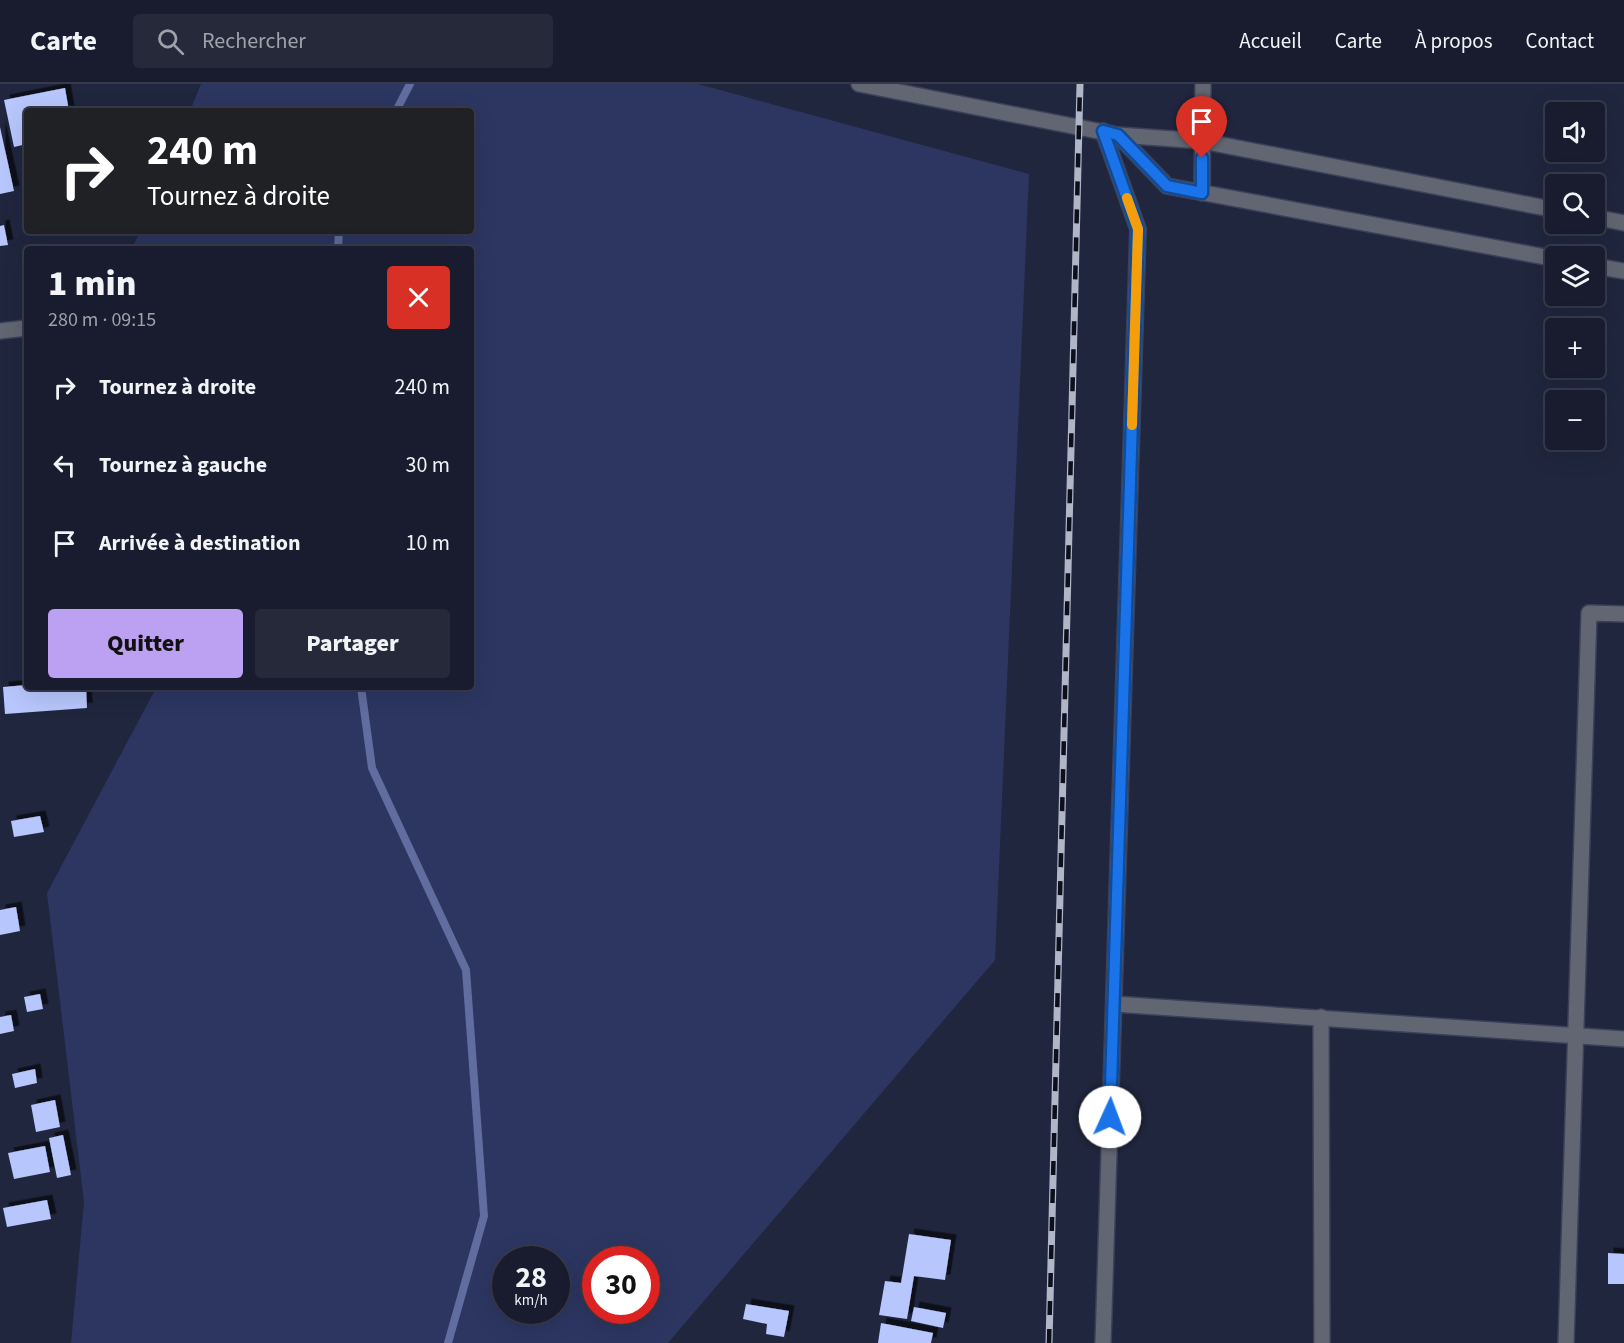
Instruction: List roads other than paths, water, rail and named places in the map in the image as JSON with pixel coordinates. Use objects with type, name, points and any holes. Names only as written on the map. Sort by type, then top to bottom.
[{"type":"street","points":[[859,84],[1111,133],[1202,141],[1545,208]]},
{"type":"street","points":[[1202,193],[1203,84]]},
{"type":"street","points":[[1111,133],[1167,186],[1545,257]]},
{"type":"street","points":[[1103,1343],[1138,229],[1111,133]]},
{"type":"street","points":[[1605,219],[1624,223]]},
{"type":"street","points":[[1605,268],[1624,272]]},
{"type":"street","points":[[0,331],[24,328]]},
{"type":"street","points":[[1566,1343],[1588,613],[1624,614]]},
{"type":"street","points":[[1114,1004],[1624,1039]]},
{"type":"street","points":[[1321,1017],[1322,1343]]},
{"type":"waterway","points":[[398,108],[410,84]]},
{"type":"waterway","points":[[338,246],[339,234]]},
{"type":"waterway","points":[[361,690],[372,768],[466,970],[484,1216],[448,1343]]},
{"type":"railway","points":[[1049,1343],[1080,84]]}]
